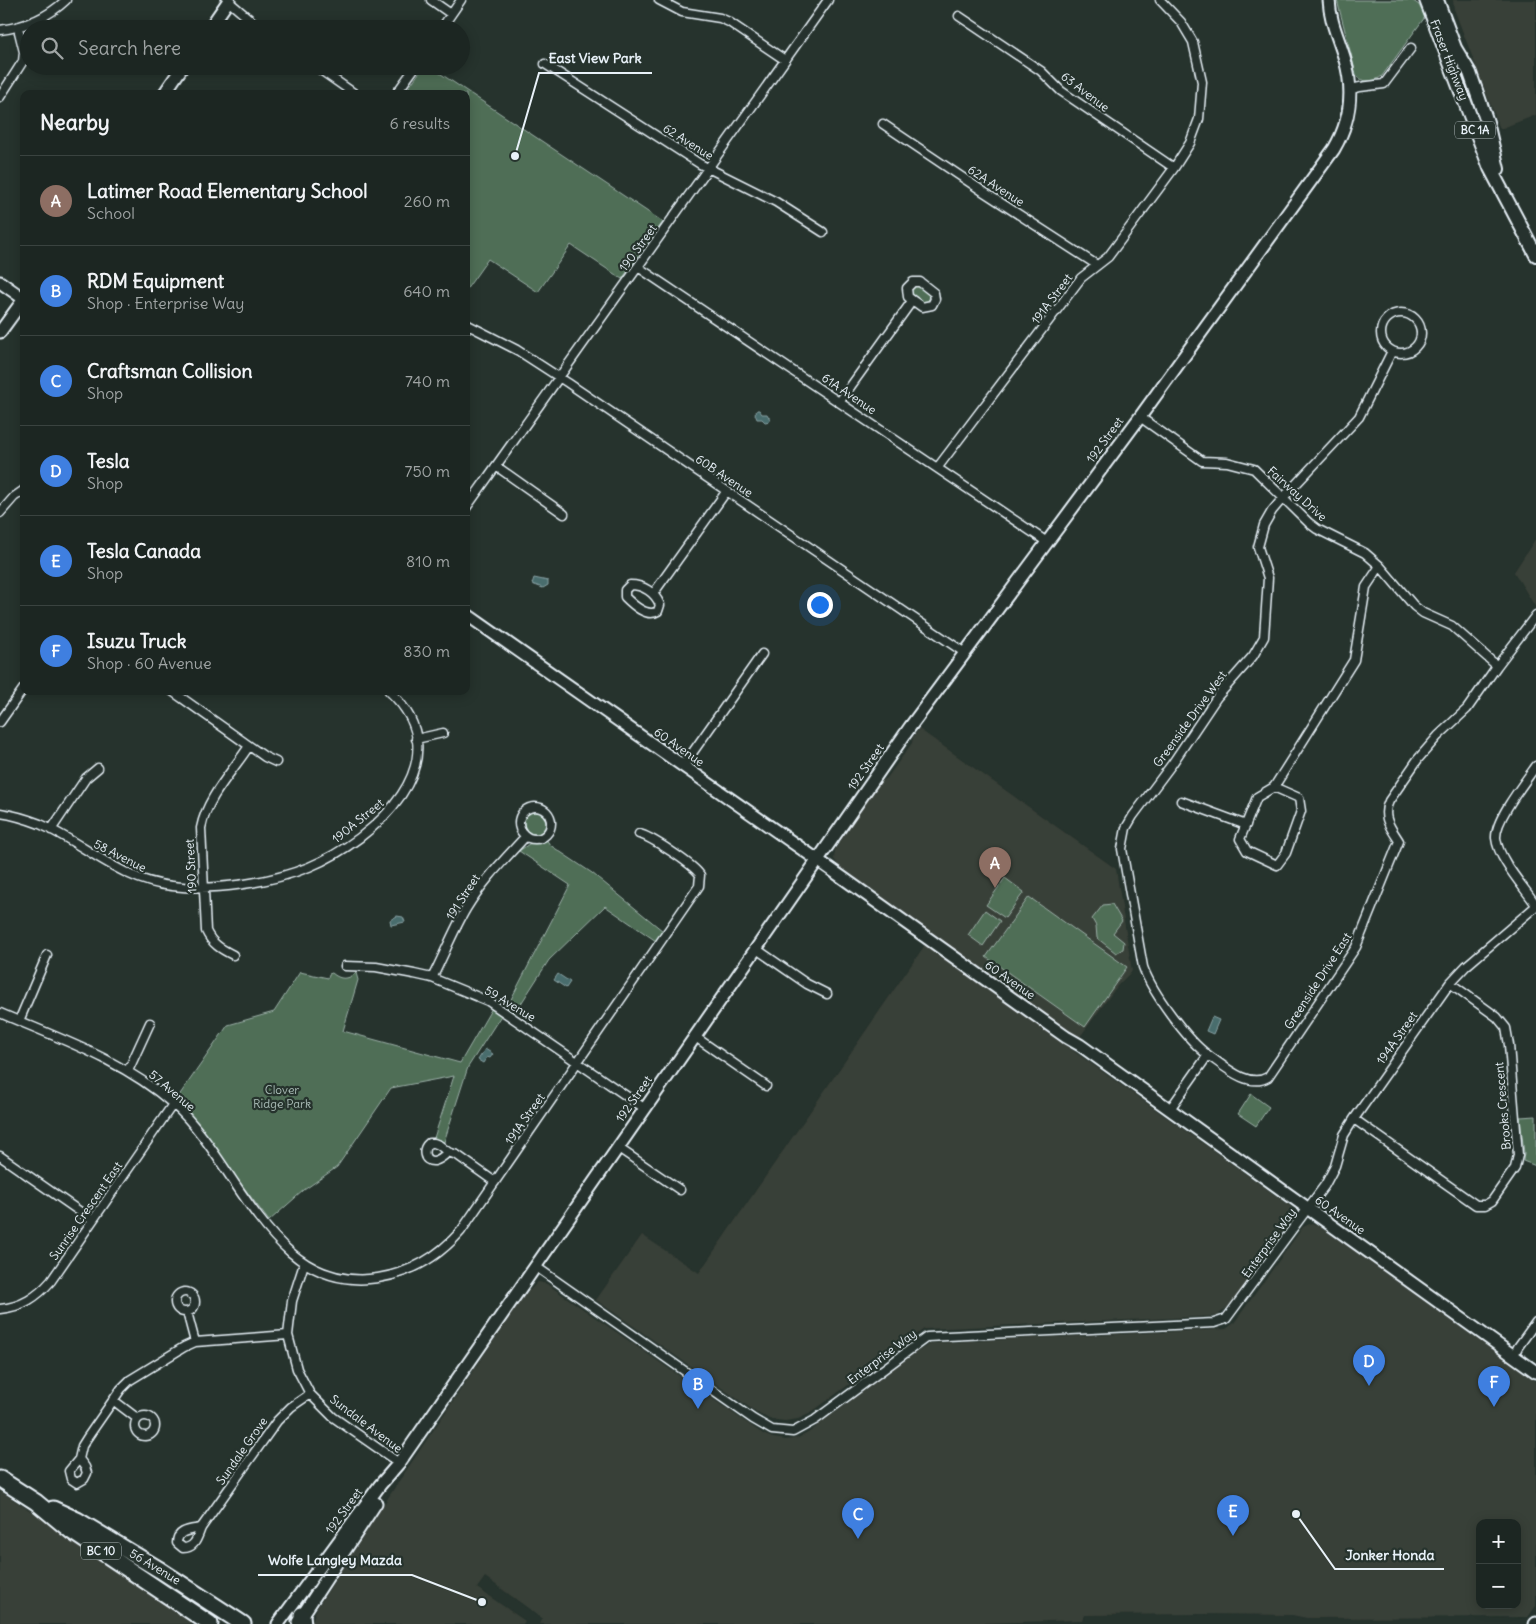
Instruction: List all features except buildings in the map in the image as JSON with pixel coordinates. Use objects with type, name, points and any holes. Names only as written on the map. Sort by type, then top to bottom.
[{"type":"highway","name":"56 Avenue","points":[[0,1479],[36,1502],[85,1525],[168,1574],[243,1624]]},
{"type":"highway","name":"56 Avenue","points":[[36,1502],[70,1531],[210,1624]]},
{"type":"main road","points":[[215,20],[228,0]]},
{"type":"main road","name":"192 Street","points":[[278,1624],[380,1485],[399,1463],[910,727],[1334,150],[1346,122],[1351,89],[1345,60],[1331,17],[1329,0]]},
{"type":"main road","name":"Fraser Highway","points":[[1428,1],[1470,73],[1487,122],[1497,166],[1536,249]]},
{"type":"main road","name":"Fraser Highway","points":[[1428,1],[1490,168],[1536,255]]},
{"type":"main road","points":[[167,90],[177,75]]},
{"type":"main road","points":[[0,282],[20,296]]},
{"type":"main road","points":[[0,332],[20,304]]},
{"type":"main road","name":"60 Avenue","points":[[470,617],[1170,1109],[1536,1372]]},
{"type":"main road","name":"192 Street","points":[[301,1621],[385,1489],[399,1463]]},
{"type":"street","points":[[36,20],[66,0]]},
{"type":"street","points":[[228,0],[251,20]]},
{"type":"street","points":[[431,0],[451,14]]},
{"type":"street","points":[[447,20],[461,0]]},
{"type":"street","points":[[659,0],[682,12],[720,18],[729,22],[785,60]]},
{"type":"street","name":"190 Street","points":[[470,502],[828,0]]},
{"type":"street","name":"191A Street","points":[[938,468],[1082,278],[1108,257],[1174,168],[1190,143],[1199,119],[1202,82],[1198,62],[1193,42],[1181,22],[1160,0]]},
{"type":"street","name":"63 Avenue","points":[[959,16],[1041,71],[1061,91],[1174,168]]},
{"type":"street","points":[[0,30],[18,28],[20,36]]},
{"type":"street","points":[[1351,89],[1384,84],[1411,48]]},
{"type":"street","name":"62 Avenue","points":[[545,64],[708,168],[776,202],[823,232]]},
{"type":"street","points":[[0,97],[20,66]]},
{"type":"street","points":[[328,75],[349,90]]},
{"type":"street","points":[[399,90],[410,75]]},
{"type":"street","name":"62A Avenue","points":[[883,124],[1098,265]]},
{"type":"street","name":"61A Avenue","points":[[638,267],[840,401],[1047,542]]},
{"type":"street","points":[[840,401],[912,301]]},
{"type":"street","points":[[1394,314],[1407,314],[1418,322],[1420,328],[1419,340],[1416,346],[1405,352],[1392,351],[1383,341],[1381,335],[1384,322],[1394,314]]},
{"type":"street","name":"60B Avenue","points":[[470,326],[517,350],[965,653]]},
{"type":"street","name":"Greenside Drive West","points":[[1208,1055],[1189,1039],[1146,976],[1142,967],[1122,849],[1123,839],[1126,828],[1133,816],[1172,764],[1217,697],[1258,649],[1264,637],[1268,578],[1258,547],[1264,525],[1272,511],[1283,498],[1359,418],[1392,351]]},
{"type":"street","name":"Fairway Drive","points":[[1140,416],[1202,461],[1227,462],[1254,469],[1317,528],[1366,553],[1380,566],[1414,606],[1423,613],[1452,626],[1497,666]]},
{"type":"street","points":[[496,466],[564,514]]},
{"type":"street","points":[[653,594],[726,492]]},
{"type":"street","points":[[0,513],[20,493]]},
{"type":"street","points":[[1274,787],[1299,798],[1301,811],[1286,853],[1277,865],[1247,851],[1240,839],[1257,797],[1274,787],[1354,660],[1366,587],[1380,566]]},
{"type":"street","points":[[630,585],[636,585],[653,594],[660,605],[658,611],[648,614],[625,597],[625,590],[630,585]]},
{"type":"street","name":"Greenside Drive East","points":[[1208,1055],[1243,1078],[1261,1081],[1268,1077],[1356,947],[1364,930],[1399,841],[1385,817],[1389,801],[1418,759],[1438,736],[1468,709],[1497,666],[1536,615]]},
{"type":"street","points":[[683,766],[762,654]]},
{"type":"street","points":[[0,722],[20,694]]},
{"type":"street","points":[[178,695],[276,762]]},
{"type":"street","points":[[392,695],[406,712],[413,726],[416,738],[443,733]]},
{"type":"street","name":"190A Street","points":[[267,880],[298,871],[322,861],[348,846],[382,819],[403,795],[411,778],[416,766],[416,738]]},
{"type":"street","name":"190 Street","points":[[233,955],[218,948],[210,940],[206,931],[200,839],[202,819],[210,803],[250,746]]},
{"type":"street","points":[[1536,766],[1509,805],[1496,836],[1500,851],[1509,867],[1536,905]]},
{"type":"street","points":[[51,830],[86,778],[98,768]]},
{"type":"street","points":[[1181,801],[1246,826]]},
{"type":"street","points":[[528,808],[544,810],[548,814],[551,825],[547,835],[538,840],[525,837],[520,830],[520,816],[528,808]]},
{"type":"street","name":"58 Avenue","points":[[0,813],[28,820],[51,830],[115,868],[142,880],[172,886],[203,887],[267,880]]},
{"type":"street","name":"191A Street","points":[[304,1264],[344,1278],[359,1280],[385,1277],[407,1271],[437,1254],[454,1238],[579,1062],[699,886],[700,875],[694,868],[649,838],[638,834]]},
{"type":"street","name":"191 Street","points":[[432,978],[466,909],[491,875],[525,837]]},
{"type":"street","name":"194A Street","points":[[1308,1208],[1325,1185],[1335,1166],[1344,1135],[1354,1119],[1450,983],[1466,966],[1536,905]]},
{"type":"street","points":[[755,948],[807,984],[827,994]]},
{"type":"street","points":[[19,1021],[47,955]]},
{"type":"street","name":"59 Avenue","points":[[345,966],[397,970],[432,978],[488,1001],[644,1108]]},
{"type":"street","name":"Brooks Crescent","points":[[1354,1119],[1476,1204],[1485,1205],[1492,1201],[1514,1168],[1518,1156],[1506,1028],[1497,1017],[1450,983]]},
{"type":"street","name":"57 Avenue","points":[[0,1013],[98,1055],[128,1071],[174,1104],[190,1121],[279,1242],[304,1264]]},
{"type":"street","points":[[128,1071],[150,1023]]},
{"type":"street","points":[[694,1036],[766,1086]]},
{"type":"street","points":[[1170,1109],[1208,1055]]},
{"type":"street","name":"Sunrise Crescent East","points":[[0,1309],[11,1308],[25,1303],[43,1290],[174,1104]]},
{"type":"street","points":[[617,1147],[680,1190]]},
{"type":"street","points":[[448,1152],[457,1155],[495,1182]]},
{"type":"street","points":[[0,1156],[92,1220]]},
{"type":"street","name":"Enterprise Way","points":[[535,1266],[753,1419],[772,1430],[793,1432],[815,1420],[927,1337],[1214,1323],[1226,1319],[1308,1208]]},
{"type":"street","name":"Sundale Avenue","points":[[304,1264],[292,1301],[288,1335],[297,1369],[310,1394],[344,1425],[399,1463]]},
{"type":"street","points":[[187,1312],[195,1342]]},
{"type":"street","points":[[1514,1355],[1536,1322]]},
{"type":"street","points":[[79,1460],[82,1446],[113,1400],[130,1380],[174,1352],[195,1342],[288,1335]]},
{"type":"street","name":"Sundale Grove","points":[[201,1528],[277,1421],[291,1407],[310,1394]]},
{"type":"street","points":[[113,1400],[138,1419]]},
{"type":"shaded area","points":[[1453,0],[1536,0],[1536,115],[1500,129],[1454,9]]},
{"type":"shaded area","points":[[1536,538],[1536,608],[1514,572]]},
{"type":"shaded area","points":[[919,729],[1116,869],[1132,971],[1118,985],[1079,1038],[838,865],[834,859],[835,850],[876,785],[887,778],[912,743],[913,737]]},
{"type":"shaded area","points":[[925,945],[1285,1202],[1291,1207],[1292,1217],[1231,1304],[1217,1316],[924,1329],[809,1414],[798,1419],[785,1421],[769,1419],[753,1410],[596,1300],[642,1235],[699,1273]]},
{"type":"shaded area","points":[[1312,1223],[1319,1226],[1536,1381],[1536,1606],[1528,1617],[1307,1618],[1292,1615],[1202,1614],[1085,1615],[1083,1620],[953,1624],[539,1624],[542,1618],[485,1577],[477,1588],[525,1621],[523,1624],[311,1624],[317,1608],[397,1484],[523,1297],[538,1282],[547,1284],[763,1434],[786,1440],[798,1438],[808,1433],[913,1354],[932,1343],[1226,1329],[1234,1323],[1303,1227]]},
{"type":"shaded area","points":[[0,1491],[124,1572],[196,1624],[0,1624]]},
{"type":"green space","points":[[1337,0],[1412,0],[1419,5],[1425,17],[1382,76],[1367,81],[1358,78],[1356,74]]},
{"type":"green space","points":[[418,75],[442,75],[465,90],[407,90]]},
{"type":"green space","points":[[470,93],[663,222],[622,279],[571,245],[538,292],[488,259],[470,284]]},
{"type":"green space","points":[[914,286],[921,287],[928,293],[930,297],[927,302],[922,303],[912,296],[911,289]]},
{"type":"green space","points":[[535,812],[543,815],[546,823],[543,831],[535,834],[527,831],[524,823],[527,815]]},
{"type":"green space","points":[[546,839],[550,845],[592,873],[663,931],[656,941],[605,906],[549,960],[515,1013],[507,1007],[570,885],[519,851],[529,844]]},
{"type":"green space","points":[[1005,878],[1024,892],[1005,918],[986,905]]},
{"type":"green space","points":[[1029,897],[1127,967],[1085,1027],[986,957]]},
{"type":"green space","points":[[1112,904],[1122,921],[1113,933],[1124,942],[1123,949],[1116,953],[1097,938],[1096,926],[1092,919],[1103,905]]},
{"type":"green space","points":[[985,910],[1000,921],[983,946],[968,935]]},
{"type":"green space","name":"Clover Ridge Park","points":[[300,972],[328,978],[329,974],[332,973],[344,978],[356,973],[358,980],[343,1031],[460,1063],[492,1008],[502,1014],[468,1067],[444,1142],[434,1138],[454,1076],[391,1088],[337,1167],[304,1190],[269,1221],[220,1156],[203,1129],[176,1100],[228,1025],[274,1012]]},
{"type":"green space","points":[[1251,1094],[1269,1107],[1256,1126],[1238,1114]]},
{"type":"green space","points":[[1536,1116],[1536,1166],[1523,1161],[1524,1153],[1520,1117]]},
{"type":"water","points":[[757,410],[762,414],[767,414],[770,421],[765,422],[762,419],[757,419],[755,414]]},
{"type":"water","points":[[534,578],[548,581],[548,585],[543,588],[532,584]]},
{"type":"water","points":[[397,916],[403,917],[405,922],[391,925],[390,920]]},
{"type":"water","points":[[558,974],[570,982],[566,988],[554,980]]},
{"type":"water","points":[[1212,1017],[1219,1020],[1213,1034],[1206,1031]]},
{"type":"water","points":[[485,1049],[493,1054],[490,1058],[487,1057],[483,1063],[478,1060]]},
{"type":"place","name":"East View Park","points":[[515,156]]},
{"type":"place","name":"Latimer Road Elementary School","points":[[995,888]]},
{"type":"place","name":"Tesla","points":[[1369,1386]]},
{"type":"place","name":"Isuzu Truck","points":[[1494,1407]]},
{"type":"place","name":"RDM Equipment","points":[[698,1409]]},
{"type":"place","name":"Jonker Honda","points":[[1296,1514]]},
{"type":"place","name":"Tesla Canada","points":[[1233,1536]]},
{"type":"place","name":"Craftsman Collision","points":[[858,1539]]},
{"type":"place","name":"Wolfe Langley Mazda","points":[[482,1602]]}]
